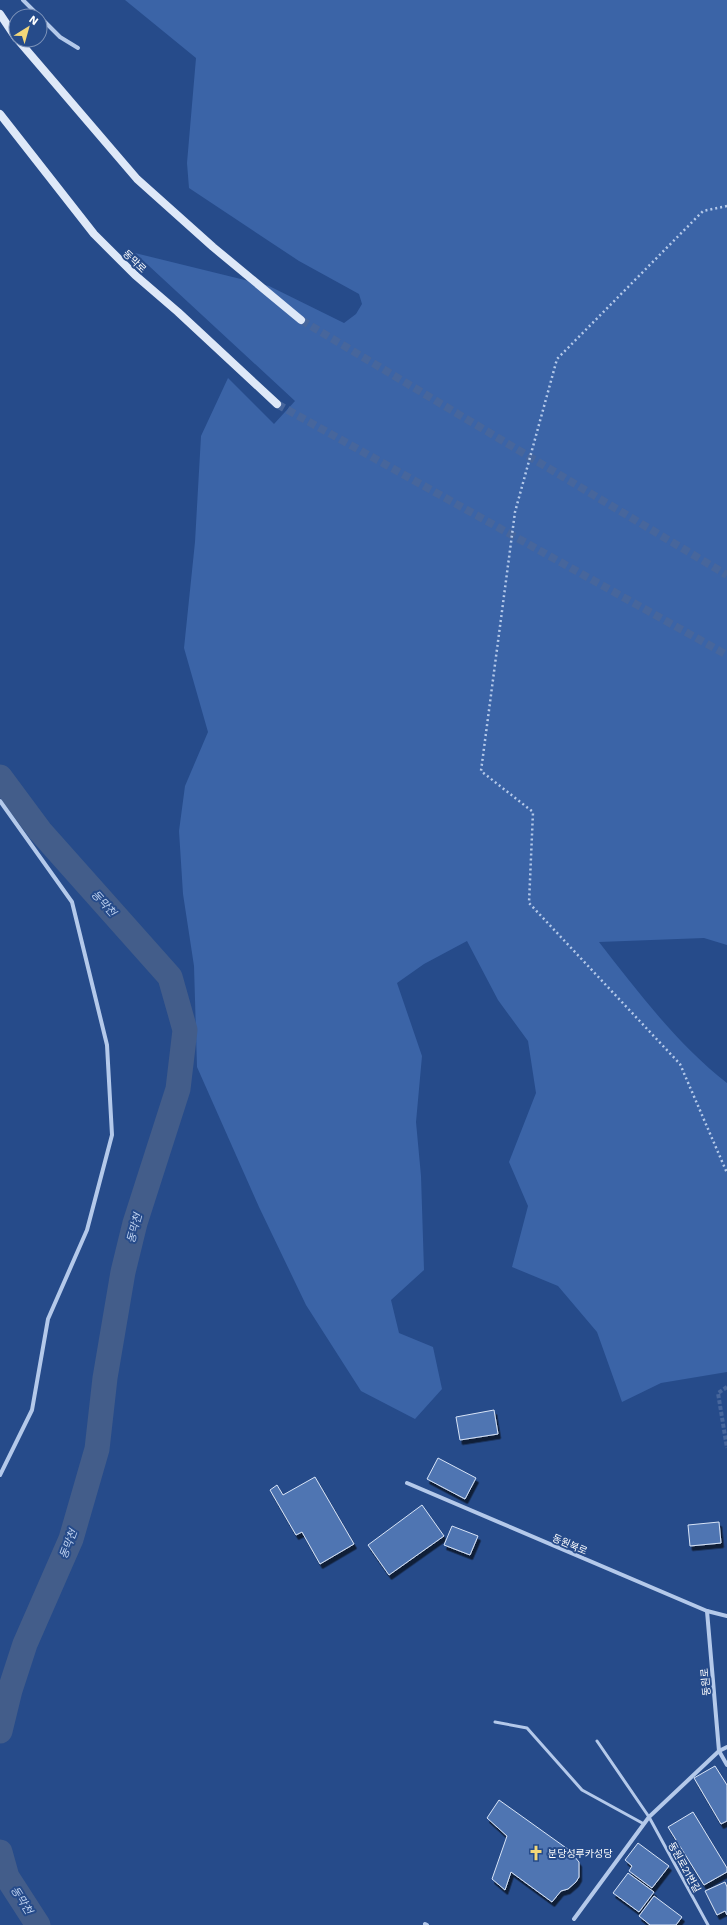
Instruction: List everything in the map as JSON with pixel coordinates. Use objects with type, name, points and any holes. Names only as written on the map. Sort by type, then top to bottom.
[{"type":"main road","points":[[0,14],[8,26]]},
{"type":"main road","points":[[25,48],[137,178],[212,247],[301,320]]},
{"type":"main road","name":"동막로","points":[[0,114],[94,234],[135,275],[178,312],[277,404]]},
{"type":"street","points":[[23,0],[31,8]]},
{"type":"street","points":[[48,26],[60,37],[78,48]]},
{"type":"street","points":[[0,801],[72,902],[107,1045],[112,1136],[87,1230],[48,1319],[32,1410],[0,1475]]},
{"type":"street","name":"동원북로","points":[[407,1483],[707,1611],[727,1616]]},
{"type":"street","name":"동원로","points":[[707,1611],[719,1751],[727,1765]]},
{"type":"street","points":[[574,1919],[649,1817],[719,1751],[727,1747]]},
{"type":"lane","points":[[494,1722],[527,1728],[582,1790],[644,1824]]},
{"type":"lane","name":"동원로21번길","points":[[597,1741],[649,1817],[708,1925]]},
{"type":"path","points":[[727,206],[703,211],[558,359],[515,512],[481,771],[533,812],[529,903],[680,1064],[727,1173]]},
{"type":"shaded area","points":[[125,0],[727,0],[727,945],[704,938],[599,942],[659,1017],[691,1052],[727,1083],[727,1372],[661,1383],[622,1402],[597,1332],[558,1286],[512,1267],[528,1206],[509,1162],[536,1093],[528,1041],[498,1000],[467,941],[424,964],[397,983],[422,1056],[416,1122],[421,1176],[424,1270],[391,1300],[399,1333],[433,1347],[442,1389],[415,1419],[361,1391],[306,1305],[259,1207],[197,1067],[194,966],[183,894],[179,831],[185,786],[208,732],[184,648],[195,542],[201,436],[228,378],[274,424],[295,401],[135,253],[269,286],[344,323],[356,314],[362,304],[359,294],[299,261],[189,188],[187,163],[196,58]]},
{"type":"building","points":[[494,1410],[498,1434],[460,1440],[456,1417]]},
{"type":"building","points":[[438,1458],[476,1478],[465,1499],[427,1479]]},
{"type":"building","points":[[315,1477],[354,1544],[320,1564],[302,1532],[296,1535],[270,1490],[277,1485],[283,1495]]},
{"type":"building","points":[[422,1505],[444,1536],[389,1575],[368,1545]]},
{"type":"building","points":[[719,1522],[721,1543],[690,1546],[688,1525]]},
{"type":"building","points":[[452,1526],[478,1536],[470,1555],[444,1545]]},
{"type":"building","points":[[715,1766],[727,1785],[727,1821],[721,1824],[694,1778]]},
{"type":"building","name":"분당성루카성당","points":[[499,1800],[569,1850],[579,1862],[579,1877],[576,1882],[568,1889],[561,1891],[552,1902],[511,1872],[505,1890],[492,1879],[507,1836],[487,1818]]},
{"type":"building","points":[[693,1812],[727,1868],[727,1872],[704,1885],[668,1827]]},
{"type":"building","points":[[638,1843],[669,1866],[652,1888],[629,1871],[632,1866],[625,1860]]},
{"type":"building","points":[[628,1873],[654,1892],[639,1912],[613,1893]]},
{"type":"building","points":[[725,1882],[727,1887],[727,1915],[725,1911],[717,1915],[705,1891]]},
{"type":"building","points":[[654,1896],[682,1917],[676,1925],[650,1925],[639,1916]]},
{"type":"waterway","name":"동막천","points":[[0,777],[40,831],[170,977],[185,1030],[178,1089],[135,1223],[123,1272],[105,1378],[97,1449],[71,1539],[25,1644],[10,1690],[0,1731]]},
{"type":"waterway","name":"동막천","points":[[0,1852],[7,1877],[38,1925]]},
{"type":"tunnel","points":[[301,320],[727,575]]},
{"type":"tunnel","points":[[277,404],[727,655]]},
{"type":"tunnel","points":[[727,1387],[718,1393],[727,1448]]},
{"type":"place","name":"분당성루카성당","points":[[536,1853]]}]
